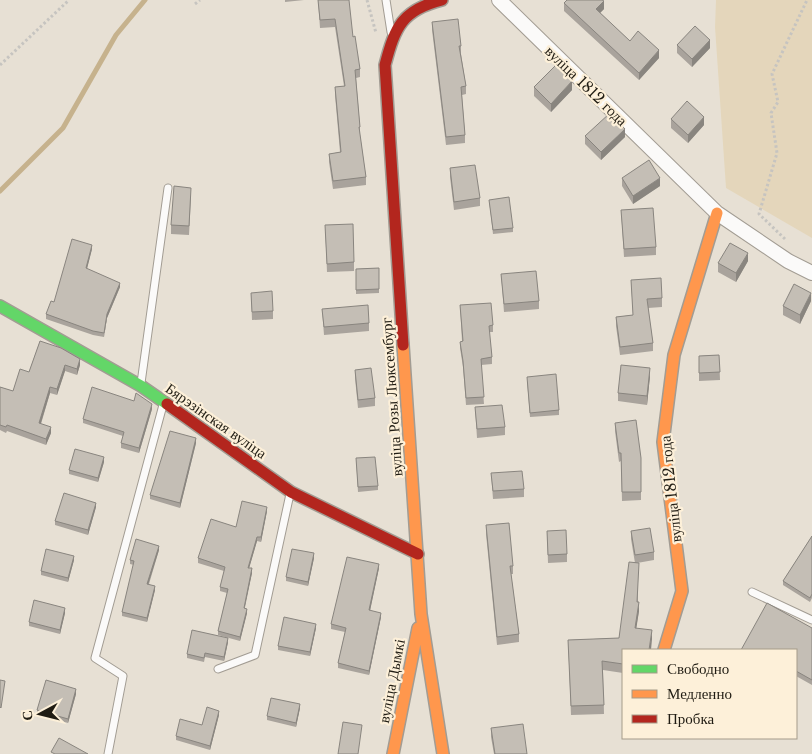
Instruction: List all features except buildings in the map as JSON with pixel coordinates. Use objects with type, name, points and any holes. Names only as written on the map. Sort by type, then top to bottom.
[{"type":"street","points":[[392,37],[404,18],[420,7],[442,0]]},
{"type":"street","name":"вуліца 1812 года","points":[[499,0],[717,212],[788,261],[812,273]]},
{"type":"street","name":"вуліца Розы Люксембург","points":[[392,37],[385,65],[421,614],[443,754]]},
{"type":"street","name":"вуліца 1812 года","points":[[664,649],[682,591],[663,442],[674,355],[717,212]]},
{"type":"street","name":"Бярэзінская вуліца","points":[[0,306],[141,386],[291,492],[418,554]]},
{"type":"street","name":"вуліца Дымкі","points":[[393,754],[421,614]]},
{"type":"lane","points":[[386,0],[392,37]]},
{"type":"lane","points":[[141,386],[168,188]]},
{"type":"lane","points":[[108,754],[123,676],[95,658],[164,402]]},
{"type":"lane","points":[[218,669],[255,655],[291,492]]},
{"type":"lane","points":[[752,592],[812,620]]},
{"type":"path","points":[[0,65],[69,0]]},
{"type":"path","points":[[195,4],[200,0]]},
{"type":"path","points":[[788,261],[788,242],[759,214],[777,153],[771,112],[778,102],[772,74],[808,0]]},
{"type":"shaded area","points":[[716,0],[812,0],[812,238],[726,188],[715,27]]},
{"type":"waterway","points":[[0,191],[63,128],[116,35],[145,0]]},
{"type":"traffic: fast","points":[[0,306],[141,386],[167,404]]},
{"type":"traffic: slow","points":[[664,649],[682,591],[663,442],[674,355],[717,213]]},
{"type":"traffic: slow","points":[[403,345],[421,614],[443,754]]},
{"type":"traffic: slow","points":[[393,754],[418,628]]},
{"type":"traffic: jam","points":[[403,345],[385,65],[392,40],[402,22],[418,9],[442,0]]},
{"type":"traffic: jam","points":[[167,404],[291,492],[418,554]]}]
